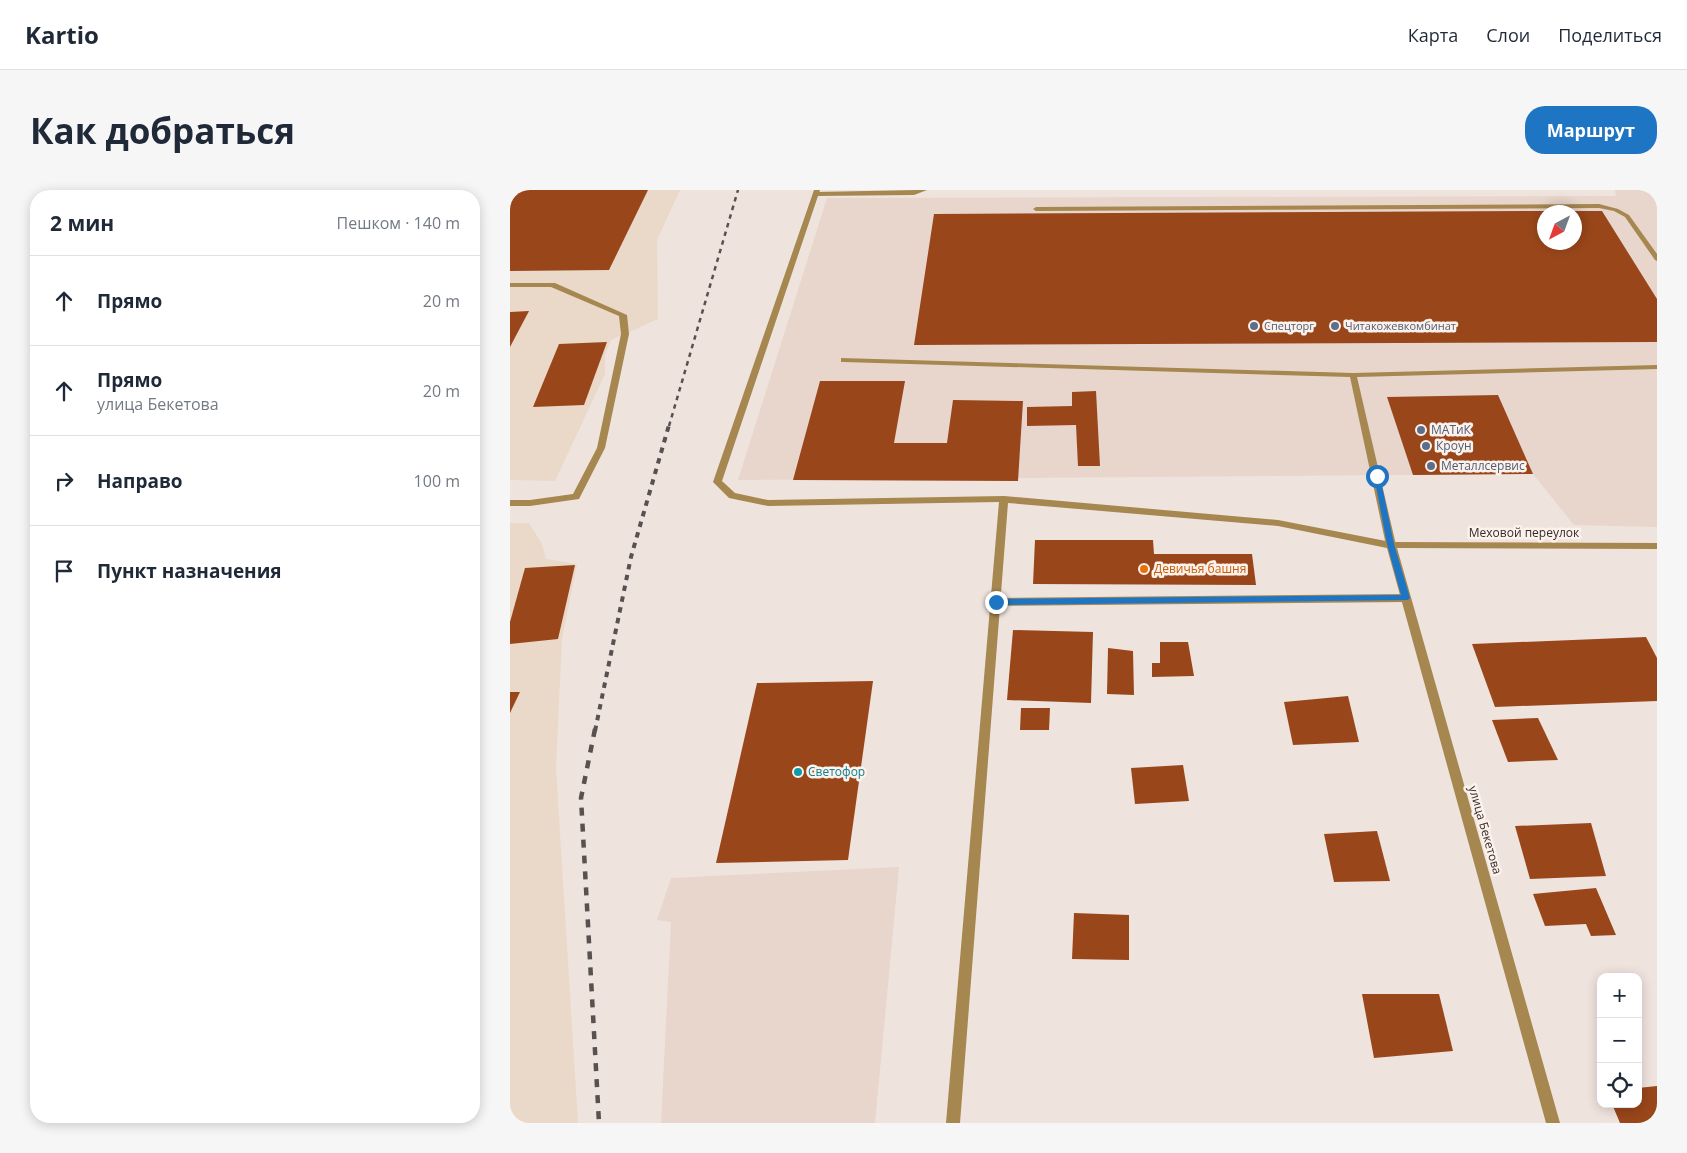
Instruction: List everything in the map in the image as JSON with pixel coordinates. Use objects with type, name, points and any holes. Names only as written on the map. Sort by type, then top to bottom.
[{"type":"street","points":[[817,192],[914,193],[924,190]]},
{"type":"street","name":"Меховой переулок","points":[[817,192],[718,482],[732,496],[768,503],[1004,499],[1278,523],[1391,544],[1657,546]]},
{"type":"street","points":[[1036,210],[1599,206],[1616,210],[1628,216],[1657,258]]},
{"type":"street","points":[[510,285],[552,285],[623,315],[625,334],[601,448],[576,497],[530,504],[510,503]]},
{"type":"street","points":[[844,360],[1354,375],[1657,367]]},
{"type":"street","name":"улица Бекетова","points":[[1354,375],[1391,544],[1553,1123]]},
{"type":"street","points":[[953,1123],[1004,499]]},
{"type":"street","points":[[996,602],[1406,598]]},
{"type":"shaded area","points":[[510,190],[680,190],[657,240],[658,319],[611,340],[605,355],[605,374],[555,481],[510,480]]},
{"type":"shaded area","points":[[1615,190],[1657,190],[1657,527],[1574,525],[1533,474],[738,480],[827,198],[1616,196]]},
{"type":"shaded area","points":[[510,523],[529,523],[542,544],[546,559],[577,564],[562,639],[556,767],[578,1123],[510,1123]]},
{"type":"shaded area","points":[[899,867],[875,1123],[661,1123],[671,922],[657,920],[671,878]]},
{"type":"building","points":[[510,190],[648,190],[609,270],[510,271]]},
{"type":"building","points":[[1537,211],[1537,250],[1582,250],[1582,211],[1602,211],[1657,299],[1657,342],[914,345],[934,214]]},
{"type":"building","points":[[529,311],[510,347],[510,312]]},
{"type":"building","points":[[607,342],[584,405],[533,407],[559,344]]},
{"type":"building","points":[[820,381],[905,381],[894,443],[947,443],[953,400],[1023,401],[1018,481],[793,480]]},
{"type":"building","points":[[1096,391],[1100,466],[1078,466],[1076,425],[1027,426],[1027,407],[1072,406],[1072,392]]},
{"type":"building","points":[[1498,395],[1533,474],[1413,475],[1387,397]]},
{"type":"building","name":"Девичья башня","points":[[1035,540],[1153,540],[1154,554],[1252,554],[1256,585],[1033,584]]},
{"type":"building","points":[[575,565],[558,639],[510,644],[510,622],[525,568]]},
{"type":"building","points":[[1013,630],[1093,632],[1091,703],[1007,700]]},
{"type":"building","points":[[1646,637],[1657,658],[1657,701],[1495,707],[1472,644]]},
{"type":"building","points":[[1160,642],[1188,642],[1194,676],[1152,677],[1152,663],[1160,663]]},
{"type":"building","points":[[1108,648],[1133,651],[1134,695],[1107,694]]},
{"type":"building","name":"Светофор","points":[[873,681],[848,860],[716,863],[757,683]]},
{"type":"building","points":[[510,692],[520,692],[510,713]]},
{"type":"building","points":[[1348,696],[1359,742],[1293,745],[1284,702]]},
{"type":"building","points":[[1021,708],[1050,708],[1049,730],[1020,730]]},
{"type":"building","points":[[1538,718],[1558,760],[1508,762],[1492,720]]},
{"type":"building","points":[[1183,765],[1189,801],[1135,804],[1131,768]]},
{"type":"building","points":[[1591,823],[1606,876],[1530,879],[1515,826]]},
{"type":"building","points":[[1377,831],[1390,881],[1334,882],[1324,834]]},
{"type":"building","points":[[1596,888],[1616,935],[1591,936],[1586,924],[1545,926],[1533,894]]},
{"type":"building","points":[[1074,913],[1129,915],[1129,960],[1072,959]]},
{"type":"building","points":[[1362,994],[1439,994],[1453,1051],[1374,1058]]},
{"type":"building","points":[[1657,1086],[1657,1123],[1620,1123],[1614,1108],[1642,1108],[1642,1088]]},
{"type":"railway","points":[[669,426],[738,190]]},
{"type":"railway","points":[[595,731],[631,557],[669,425]]},
{"type":"railway","points":[[595,729],[581,798],[599,1123]]},
{"type":"place","name":"Спецторг","points":[[1254,326]]},
{"type":"place","name":"Читакожевкомбинат","points":[[1335,326]]},
{"type":"place","name":"МАТиК","points":[[1421,430]]},
{"type":"place","name":"Кроун","points":[[1426,446]]},
{"type":"place","name":"Металлсервис","points":[[1431,466]]},
{"type":"place","name":"Девичья башня","points":[[1144,569]]},
{"type":"place","name":"Светофор","points":[[798,772]]},
{"type":"route","points":[[996,602],[1406,598],[1391,544],[1377,476]]}]
